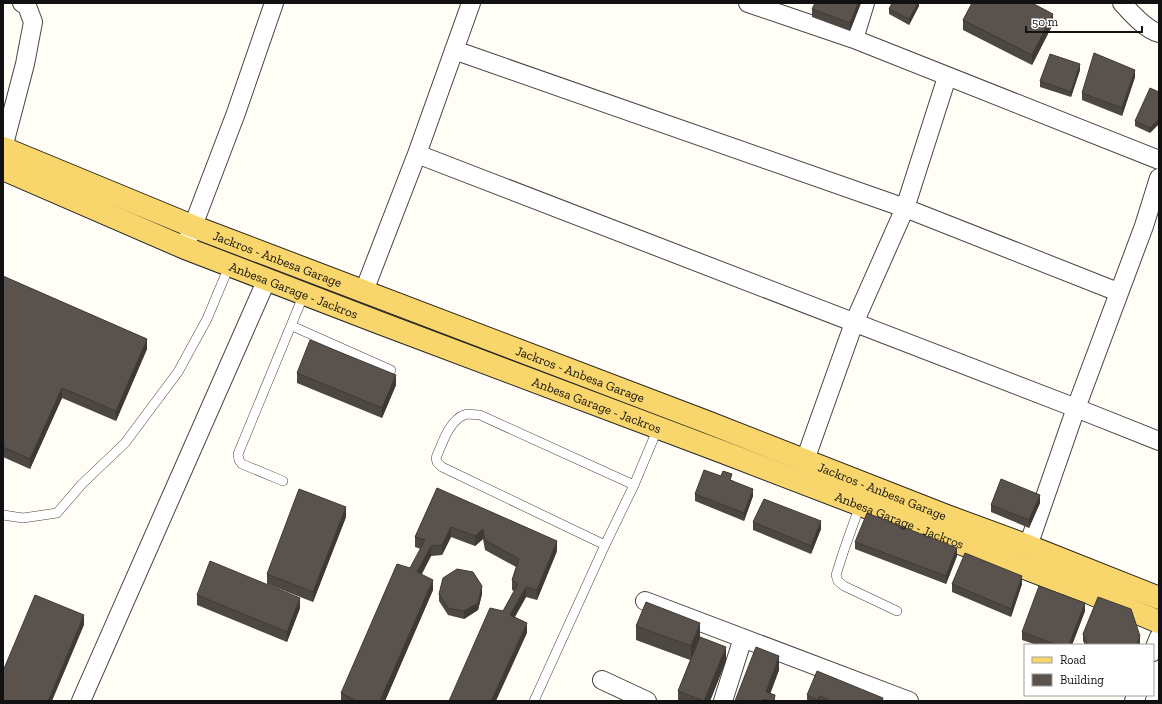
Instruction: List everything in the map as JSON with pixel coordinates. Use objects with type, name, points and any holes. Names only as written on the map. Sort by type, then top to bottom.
[{"type":"main road","name":"Jackros - Anbesa Garage","points":[[3,148],[193,226],[805,460],[1159,598]]},
{"type":"main road","name":"Anbesa Garage - Jackros","points":[[3,169],[185,248],[1090,593],[1159,622]]},
{"type":"main road","points":[[3,186],[36,183]]},
{"type":"main road","points":[[568,394],[575,372]]},
{"type":"street","points":[[3,148],[25,64],[33,22],[27,6],[22,3]]},
{"type":"street","points":[[185,248],[236,113],[274,3]]},
{"type":"street","points":[[364,291],[417,154],[471,3]]},
{"type":"street","points":[[748,3],[854,39],[1159,160]]},
{"type":"street","points":[[854,39],[865,3]]},
{"type":"street","points":[[1122,3],[1153,32],[1159,33]]},
{"type":"street","points":[[454,50],[906,208],[1118,292]]},
{"type":"street","points":[[805,460],[854,323],[906,208],[947,76]]},
{"type":"street","points":[[417,154],[1159,441]]},
{"type":"street","points":[[1028,546],[1118,292],[1144,226],[1159,178]]},
{"type":"street","points":[[81,701],[267,278]]},
{"type":"street","points":[[645,601],[909,701]]},
{"type":"street","points":[[1154,650],[1159,637]]},
{"type":"street","points":[[723,701],[743,638]]},
{"type":"street","points":[[602,680],[647,701]]},
{"type":"lane","points":[[3,515],[23,518],[57,513],[82,484],[124,443],[178,372],[207,320],[230,264]]},
{"type":"lane","points":[[283,481],[242,464],[239,460],[238,454],[292,326],[304,293]]},
{"type":"lane","points":[[292,326],[391,370]]},
{"type":"lane","points":[[605,545],[442,467],[437,462],[436,458],[447,431],[464,415],[480,415],[634,485]]},
{"type":"lane","points":[[534,701],[634,485],[658,428]]},
{"type":"lane","points":[[860,505],[836,575],[838,581],[844,586],[897,611]]},
{"type":"building","points":[[815,3],[858,3],[850,23],[812,9]]},
{"type":"building","points":[[892,3],[918,3],[909,19],[889,9]]},
{"type":"building","points":[[972,3],[1032,3],[1053,14],[1032,55],[963,20]]},
{"type":"building","points":[[1094,53],[1135,70],[1122,108],[1082,93]]},
{"type":"building","points":[[1050,54],[1080,64],[1071,92],[1040,81]]},
{"type":"building","points":[[1150,88],[1159,92],[1159,119],[1150,128],[1135,121]]},
{"type":"building","points":[[3,276],[147,339],[116,411],[62,388],[30,459],[3,447]]},
{"type":"building","points":[[310,340],[396,375],[382,408],[297,373]]},
{"type":"building","points":[[704,470],[721,476],[723,471],[732,474],[730,480],[753,489],[744,513],[695,494]]},
{"type":"building","points":[[1001,479],[1040,495],[1029,520],[991,505]]},
{"type":"building","points":[[437,488],[557,541],[537,590],[526,587],[510,615],[527,623],[491,701],[449,701],[490,608],[503,611],[518,584],[512,580],[519,559],[485,540],[483,529],[475,536],[451,527],[442,545],[431,546],[417,572],[433,580],[380,701],[357,701],[341,693],[397,564],[410,568],[425,540],[415,537]]},
{"type":"building","points":[[299,489],[346,507],[313,592],[267,574]]},
{"type":"building","points":[[764,499],[821,521],[811,546],[753,522]]},
{"type":"building","points":[[867,513],[957,548],[946,576],[855,542]]},
{"type":"building","points":[[965,553],[1022,576],[1011,609],[952,584]]},
{"type":"building","points":[[210,561],[300,598],[287,632],[197,595]]},
{"type":"building","points":[[457,569],[473,572],[482,586],[478,603],[464,611],[448,608],[439,594],[443,578]]},
{"type":"building","points":[[1039,586],[1085,603],[1069,644],[1055,644],[1022,632]]},
{"type":"building","points":[[35,595],[84,615],[48,701],[3,701],[3,671]]},
{"type":"building","points":[[1098,597],[1131,609],[1140,636],[1136,644],[1088,644],[1083,634]]},
{"type":"building","points":[[646,602],[700,623],[691,646],[636,626]]},
{"type":"building","points":[[700,637],[726,647],[704,701],[678,691]]},
{"type":"building","points":[[756,647],[779,656],[766,692],[775,695],[774,701],[763,699],[763,701],[735,701]]},
{"type":"building","points":[[817,671],[883,698],[882,701],[831,701],[820,696],[817,700],[807,695]]}]
